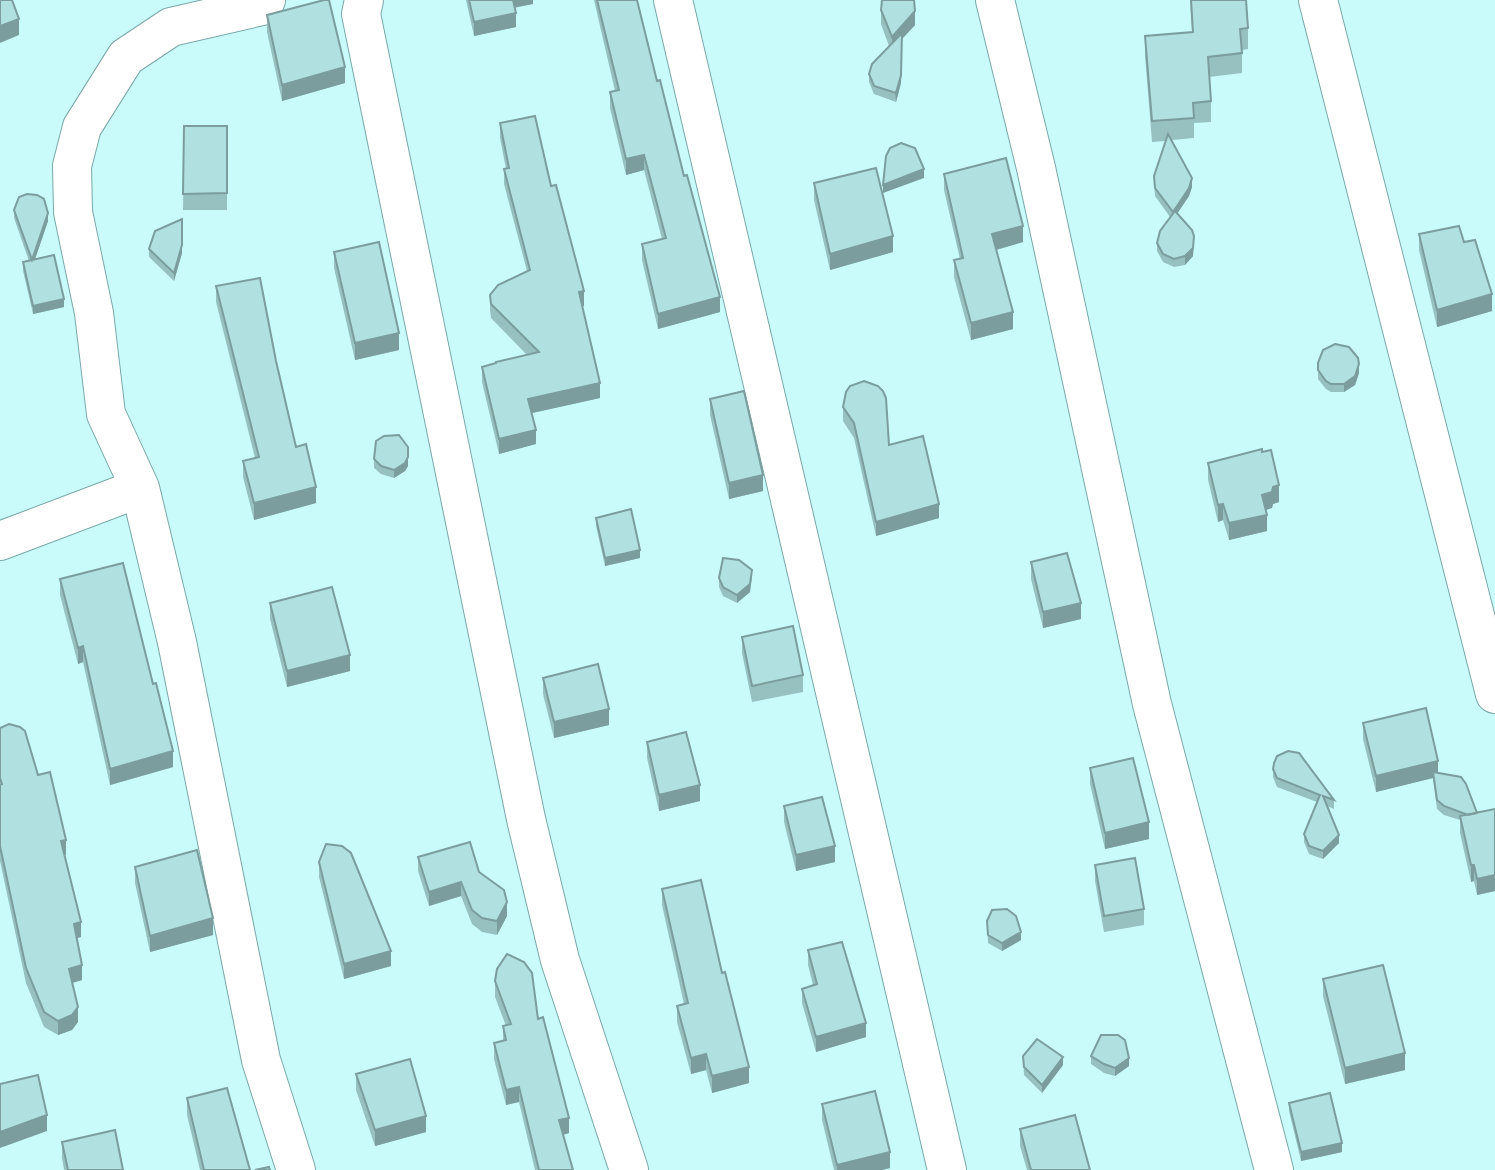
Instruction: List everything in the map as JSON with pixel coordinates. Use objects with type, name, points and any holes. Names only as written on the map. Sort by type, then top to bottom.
[{"type":"street","points":[[266,0],[262,6],[171,27],[125,57],[82,127],[72,166],[72,212],[94,313],[106,414],[140,488],[177,642],[261,1060],[296,1170]]},
{"type":"street","points":[[364,0],[361,14],[526,819],[560,960],[629,1170]]},
{"type":"street","points":[[673,0],[947,1170]]},
{"type":"street","points":[[995,0],[1036,168],[1152,704],[1274,1170]]},
{"type":"street","points":[[1318,0],[1495,694]]},
{"type":"street","points":[[0,541],[140,488]]},
{"type":"building","points":[[0,0],[12,0],[19,19],[0,26]]},
{"type":"building","points":[[329,0],[345,67],[282,85],[267,15]]},
{"type":"building","points":[[469,0],[513,0],[516,13],[474,22]]},
{"type":"building","points":[[597,0],[637,0],[657,81],[660,80],[684,176],[687,175],[720,297],[658,314],[642,244],[666,238],[644,155],[626,159],[610,92],[619,90]]},
{"type":"building","points":[[882,0],[914,0],[915,11],[892,37],[881,10]]},
{"type":"building","points":[[1191,0],[1246,0],[1248,28],[1240,29],[1242,53],[1208,57],[1211,101],[1193,103],[1194,118],[1152,121],[1145,36],[1193,32]]},
{"type":"building","points":[[902,33],[901,75],[896,93],[874,86],[869,74],[872,64]]},
{"type":"building","points":[[535,116],[551,186],[556,185],[584,291],[579,292],[600,383],[528,399],[536,430],[499,439],[482,367],[539,352],[491,304],[490,295],[498,285],[530,270],[504,169],[509,168],[500,123]]},
{"type":"building","points":[[184,126],[227,126],[227,193],[183,194]]},
{"type":"building","points":[[1168,134],[1192,178],[1189,188],[1173,212],[1155,188],[1154,176]]},
{"type":"building","points":[[901,143],[915,148],[924,169],[883,185],[886,156],[890,148]]},
{"type":"building","points":[[1006,158],[1023,226],[992,234],[1013,312],[971,323],[954,260],[963,258],[944,174]]},
{"type":"building","points":[[876,168],[893,236],[830,254],[814,183]]},
{"type":"building","points":[[27,194],[44,199],[48,213],[32,260],[14,210],[19,197]]},
{"type":"building","points":[[1175,211],[1194,236],[1193,248],[1185,256],[1174,259],[1163,254],[1157,243],[1160,231]]},
{"type":"building","points":[[182,219],[182,245],[174,273],[149,249],[155,231]]},
{"type":"building","points":[[1459,226],[1464,242],[1475,240],[1492,294],[1437,310],[1419,234]]},
{"type":"building","points":[[379,242],[399,333],[355,343],[334,252]]},
{"type":"building","points":[[54,255],[64,299],[33,306],[23,262]]},
{"type":"building","points":[[260,278],[296,447],[306,444],[316,487],[254,503],[243,461],[259,457],[216,286]]},
{"type":"building","points":[[1335,344],[1349,347],[1358,358],[1355,376],[1344,384],[1331,384],[1318,370],[1323,350]]},
{"type":"building","points":[[864,381],[878,386],[886,398],[889,445],[923,436],[939,504],[876,522],[854,423],[843,407],[850,386]]},
{"type":"building","points":[[744,391],[763,475],[729,483],[710,399]]},
{"type":"building","points":[[399,435],[408,447],[405,463],[394,470],[381,466],[374,459],[376,441],[384,436]]},
{"type":"building","points":[[1262,449],[1262,452],[1271,450],[1279,485],[1273,487],[1272,492],[1262,495],[1267,515],[1229,523],[1223,504],[1218,505],[1208,463]]},
{"type":"building","points":[[631,509],[640,550],[605,558],[596,518]]},
{"type":"building","points":[[1067,553],[1081,603],[1043,612],[1031,562]]},
{"type":"building","points":[[723,558],[739,560],[752,570],[750,584],[737,595],[723,587],[719,578]]},
{"type":"building","points":[[123,563],[153,684],[156,683],[173,751],[110,769],[83,646],[78,648],[60,579]]},
{"type":"building","points":[[332,587],[350,655],[287,671],[270,603]]},
{"type":"building","points":[[793,626],[803,675],[752,686],[742,637]]},
{"type":"building","points":[[598,664],[609,709],[554,722],[543,678]]},
{"type":"building","points":[[1426,708],[1438,761],[1376,776],[1363,723]]},
{"type":"building","points":[[9,724],[25,731],[38,775],[50,772],[66,840],[61,841],[81,922],[74,924],[82,965],[69,969],[78,1007],[72,1015],[58,1021],[44,1012],[26,968],[0,846],[0,728]]},
{"type":"building","points":[[686,732],[700,785],[659,795],[647,742]]},
{"type":"building","points":[[1288,751],[1299,753],[1334,800],[1323,796],[1339,835],[1323,851],[1309,846],[1304,834],[1320,795],[1277,778],[1273,769],[1277,756]]},
{"type":"building","points":[[1133,758],[1149,822],[1105,833],[1090,768]]},
{"type":"building","points":[[1433,772],[1461,777],[1477,813],[1468,815],[1444,806],[1437,800]]},
{"type":"building","points":[[822,797],[835,846],[796,855],[784,806]]},
{"type":"building","points":[[1495,809],[1495,875],[1477,879],[1474,865],[1471,865],[1460,816]]},
{"type":"building","points":[[470,842],[479,872],[504,890],[507,902],[497,921],[482,918],[472,910],[461,882],[429,892],[418,857]]},
{"type":"building","points":[[326,844],[342,846],[351,853],[391,951],[344,964],[319,862]]},
{"type":"building","points":[[197,850],[213,918],[150,936],[135,867]]},
{"type":"building","points":[[1135,858],[1144,909],[1104,916],[1095,865]]},
{"type":"building","points":[[701,880],[722,973],[725,972],[749,1067],[712,1076],[706,1054],[691,1058],[677,1006],[688,1003],[662,889]]},
{"type":"building","points":[[1007,909],[1016,916],[1021,932],[1002,943],[988,935],[987,921],[992,910]]},
{"type":"building","points":[[842,942],[866,1023],[816,1037],[802,989],[817,984],[808,950]]},
{"type":"building","points":[[507,954],[524,962],[532,973],[538,1019],[543,1017],[569,1118],[559,1120],[573,1170],[539,1170],[519,1087],[506,1090],[494,1043],[506,1040],[503,1026],[511,1024],[495,981],[497,969]]},
{"type":"building","points":[[1383,965],[1405,1053],[1345,1068],[1323,979]]},
{"type":"building","points":[[1101,1035],[1118,1035],[1125,1040],[1129,1058],[1115,1068],[1091,1056]]},
{"type":"building","points":[[1037,1039],[1063,1057],[1042,1085],[1024,1067],[1023,1056]]},
{"type":"building","points":[[410,1059],[426,1116],[375,1130],[356,1074]]},
{"type":"building","points":[[38,1075],[47,1115],[0,1132],[0,1084]]},
{"type":"building","points":[[227,1088],[250,1170],[204,1170],[187,1098]]},
{"type":"building","points":[[875,1091],[890,1152],[837,1165],[822,1104]]},
{"type":"building","points":[[1330,1093],[1342,1143],[1301,1152],[1289,1103]]},
{"type":"building","points":[[1075,1115],[1090,1170],[1031,1170],[1020,1129]]},
{"type":"building","points":[[115,1130],[123,1170],[68,1170],[62,1142]]}]
